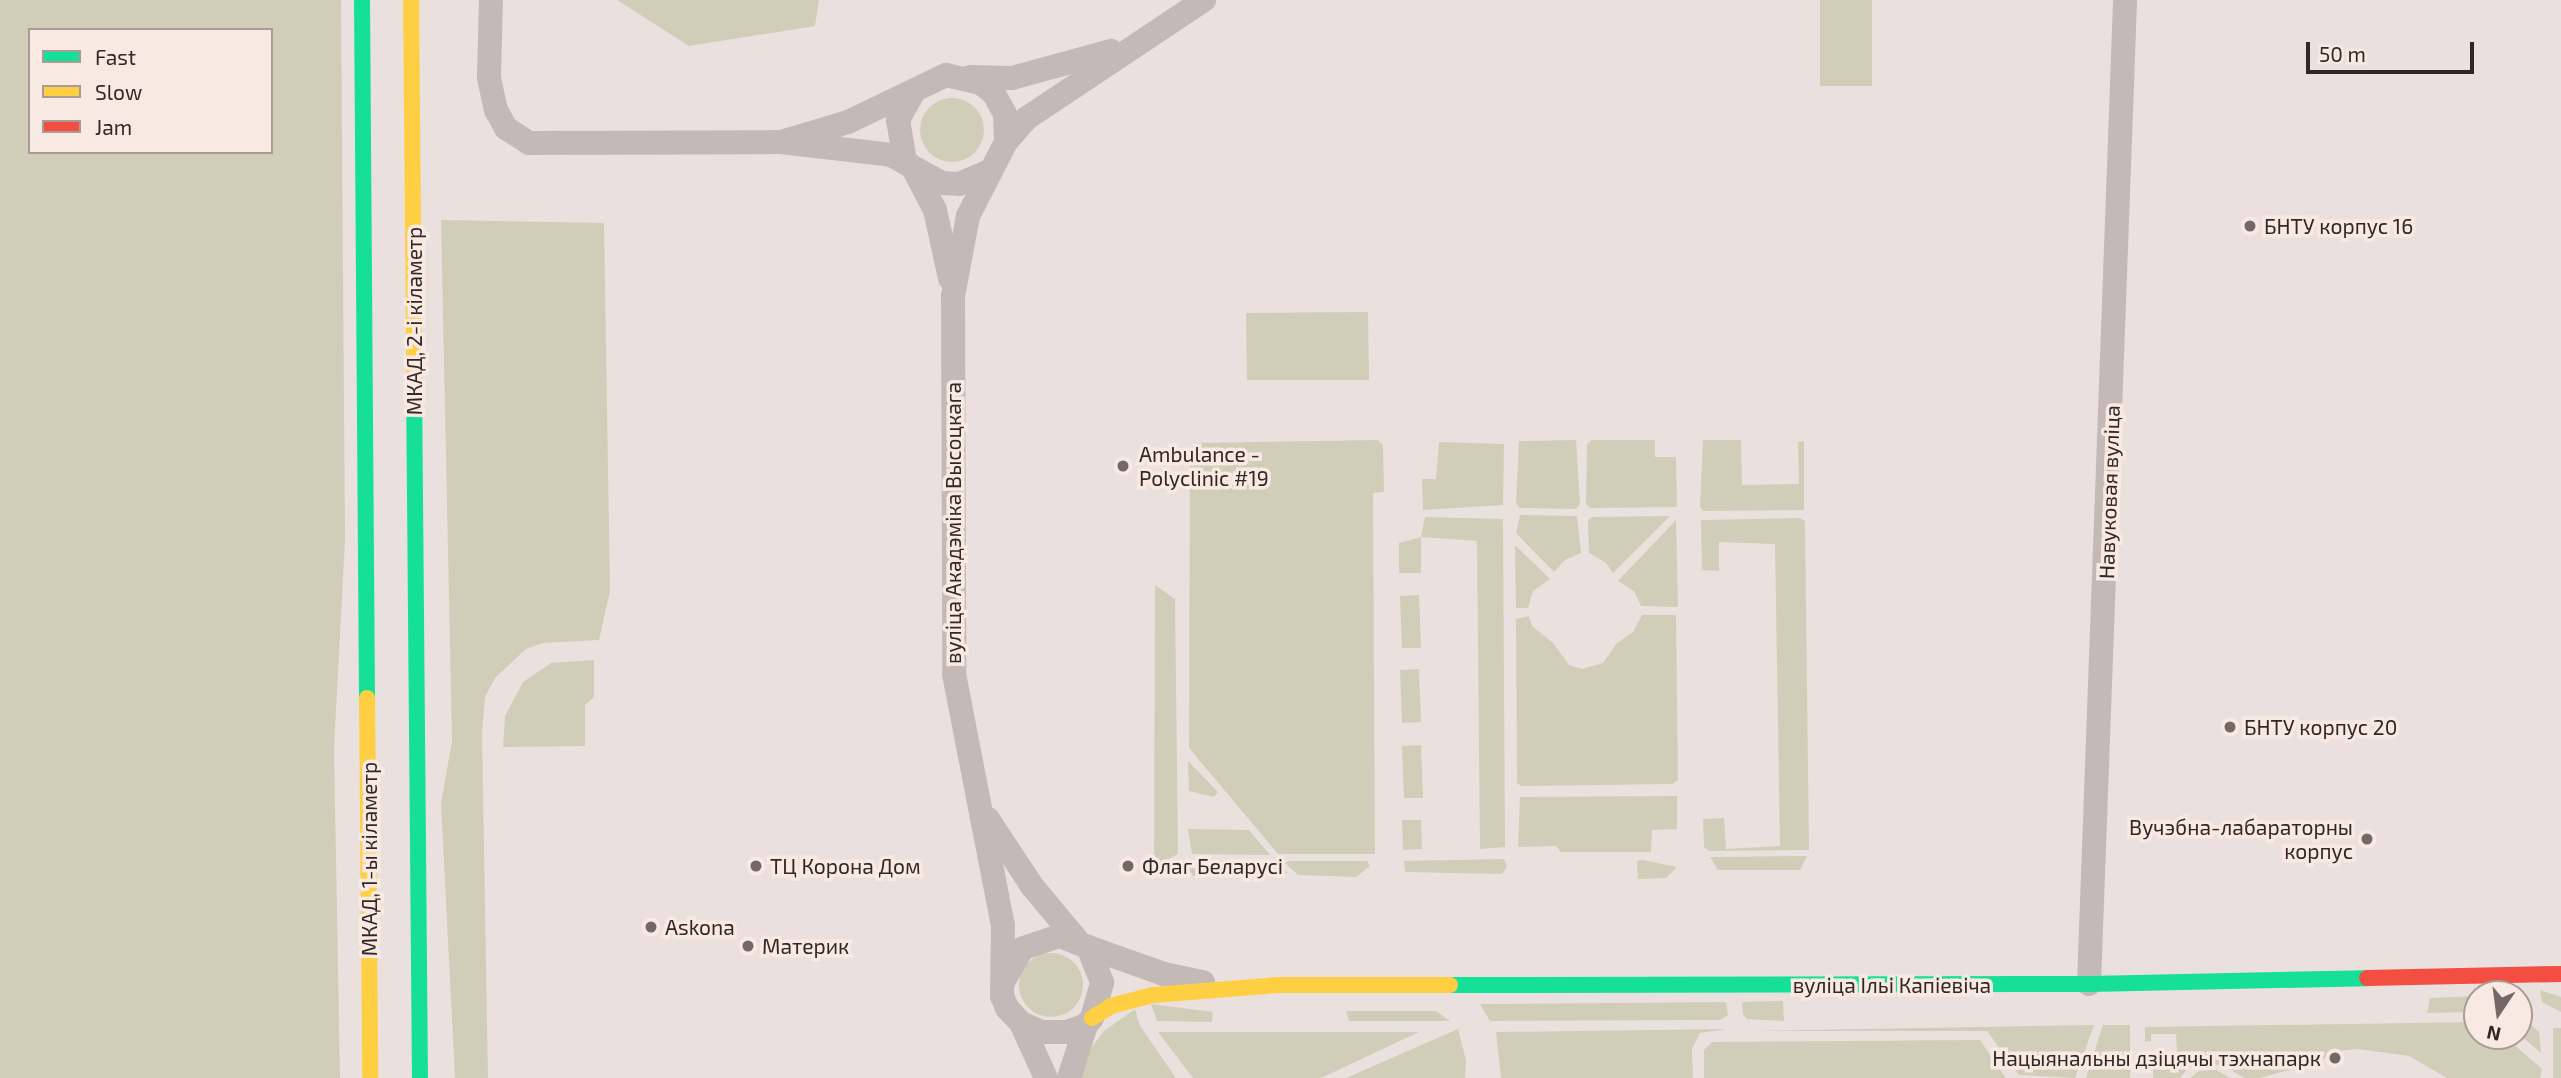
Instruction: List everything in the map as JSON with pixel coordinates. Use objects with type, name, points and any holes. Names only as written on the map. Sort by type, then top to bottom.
[{"type":"main road","name":"МКАД, 1-ы кіламетр","points":[[362,0],[370,1078]]},
{"type":"main road","name":"МКАД, 2-і кіламетр","points":[[411,0],[420,1078]]},
{"type":"main road","name":"вуліца Ільі Капіевіча","points":[[1089,1022],[1111,1006],[1137,998],[1224,987],[2089,984],[2561,974]]},
{"type":"street","points":[[491,0],[489,78],[496,110],[506,128],[529,143],[781,142],[852,147],[910,165],[949,184],[974,180],[989,171]]},
{"type":"street","points":[[953,296],[968,216],[1006,142],[1027,118],[1204,0]]},
{"type":"street","name":"Навуковая вуліца","points":[[2089,984],[2125,0]]},
{"type":"street","points":[[781,142],[848,122],[946,75],[1012,78],[1136,44]]},
{"type":"street","points":[[964,76],[981,83],[1003,108],[1006,142]]},
{"type":"street","points":[[914,90],[898,120],[910,165],[935,210],[953,296]]},
{"type":"street","name":"вуліца Акадэміка Высоцкага","points":[[953,296],[954,674],[1003,925],[1002,996],[1021,1023],[1046,1078]]},
{"type":"street","name":"вуліца Акадэміка Высоцкага","points":[[977,789],[982,809],[1008,852],[1082,944],[1102,982],[1069,1078]]},
{"type":"street","points":[[1003,982],[1014,958],[1033,942],[1059,936],[1082,944]]},
{"type":"street","name":"вуліца Ільі Капіевіча","points":[[1082,944],[1164,974],[1224,987]]},
{"type":"street","points":[[1021,1023],[1054,1034],[1089,1022]]},
{"type":"shaded area","points":[[0,0],[341,0],[345,540],[334,748],[340,1078],[0,1078]]},
{"type":"shaded area","points":[[617,0],[819,0],[815,26],[689,46]]},
{"type":"shaded area","points":[[1820,0],[1872,0],[1872,86],[1820,86]]},
{"type":"shaded area","points":[[952,98],[970,104],[978,112],[984,130],[978,148],[970,156],[952,162],[934,156],[926,148],[920,130],[926,112],[934,104]]},
{"type":"shaded area","points":[[441,220],[604,223],[610,591],[599,640],[543,643],[526,649],[495,678],[485,697],[482,733],[488,1078],[455,1078],[441,803],[452,741]]},
{"type":"shaded area","points":[[1368,312],[1369,380],[1247,380],[1246,313]]},
{"type":"shaded area","points":[[1378,440],[1383,445],[1384,492],[1373,493],[1375,854],[1278,854],[1189,748],[1190,448],[1198,443]]},
{"type":"shaded area","points":[[1576,440],[1580,504],[1576,509],[1520,508],[1516,503],[1519,441]]},
{"type":"shaded area","points":[[1592,440],[1655,440],[1655,457],[1676,457],[1677,507],[1590,508],[1586,504],[1587,444]]},
{"type":"shaded area","points":[[1703,440],[1741,440],[1742,485],[1799,484],[1798,442],[1804,441],[1804,510],[1703,511],[1700,507]]},
{"type":"shaded area","points":[[1439,442],[1504,444],[1503,505],[1423,510],[1422,479],[1436,479]]},
{"type":"shaded area","points":[[1520,515],[1577,516],[1581,553],[1565,560],[1554,572],[1516,533]]},
{"type":"shaded area","points":[[1670,516],[1613,573],[1606,563],[1589,553],[1588,520],[1592,517]]},
{"type":"shaded area","points":[[1425,517],[1503,519],[1505,847],[1480,849],[1477,541],[1421,537]]},
{"type":"shaded area","points":[[1800,518],[1805,521],[1809,850],[1709,851],[1704,847],[1703,819],[1724,818],[1726,849],[1780,846],[1775,544],[1719,542],[1719,571],[1702,570],[1701,520]]},
{"type":"shaded area","points":[[1676,520],[1678,607],[1641,606],[1634,591],[1618,581]]},
{"type":"shaded area","points":[[1421,537],[1421,573],[1399,573],[1399,543]]},
{"type":"shaded area","points":[[1515,545],[1550,579],[1533,591],[1528,608],[1516,608]]},
{"type":"shaded area","points":[[1155,585],[1175,599],[1178,854],[1154,866]]},
{"type":"shaded area","points":[[1419,595],[1421,648],[1402,648],[1400,596]]},
{"type":"shaded area","points":[[1642,615],[1676,615],[1678,780],[1672,784],[1521,786],[1517,783],[1516,619],[1529,616],[1532,626],[1553,643],[1569,665],[1582,669],[1603,663],[1617,643],[1633,632]]},
{"type":"shaded area","points":[[594,660],[594,697],[585,705],[585,746],[503,747],[505,716],[523,682],[551,663]]},
{"type":"shaded area","points":[[1419,669],[1421,722],[1402,723],[1400,670]]},
{"type":"shaded area","points":[[1421,745],[1423,798],[1404,798],[1402,746]]},
{"type":"shaded area","points":[[1188,761],[1218,792],[1214,797],[1189,791]]},
{"type":"shaded area","points":[[1677,796],[1677,829],[1652,830],[1651,852],[1561,852],[1556,846],[1518,847],[1520,797]]},
{"type":"shaded area","points":[[1402,820],[1421,820],[1422,849],[1403,850]]},
{"type":"shaded area","points":[[1188,829],[1249,830],[1270,855],[1192,854]]},
{"type":"shaded area","points":[[1807,856],[1800,870],[1718,870],[1710,857]]},
{"type":"shaded area","points":[[1504,859],[1507,867],[1502,874],[1405,872],[1404,861]]},
{"type":"shaded area","points":[[1193,860],[1276,862],[1288,873],[1193,876],[1189,870]]},
{"type":"shaded area","points":[[1367,861],[1370,866],[1356,877],[1298,875],[1285,863]]},
{"type":"shaded area","points":[[1637,861],[1677,867],[1666,878],[1638,879]]},
{"type":"shaded area","points":[[1051,953],[1069,959],[1077,967],[1083,985],[1077,1003],[1069,1011],[1051,1017],[1033,1011],[1025,1003],[1019,985],[1025,967],[1033,959]]},
{"type":"shaded area","points":[[2540,990],[2561,997],[2561,1012],[2542,1002]]},
{"type":"shaded area","points":[[2463,997],[2463,1012],[2427,1013],[2430,998]]},
{"type":"shaded area","points":[[1783,1001],[1784,1021],[1747,1019],[1743,1014],[1742,1002]]},
{"type":"shaded area","points":[[1726,1002],[1728,1015],[1720,1020],[1490,1021],[1480,1004]]},
{"type":"shaded area","points":[[1151,1004],[1213,1012],[1212,1022],[1157,1021]]},
{"type":"shaded area","points":[[1135,1009],[1140,1026],[1176,1078],[1080,1078],[1091,1048],[1104,1031]]},
{"type":"shaded area","points":[[1346,1011],[1436,1011],[1450,1021],[1349,1021]]},
{"type":"shaded area","name":"Нацыянальны дзіцячы тэхнапарк","points":[[2463,1022],[2463,1050],[2520,1050],[2542,1069],[2540,1078],[2447,1078],[2409,1056],[2358,1049],[2338,1051],[2310,1065],[2259,1078],[2244,1078],[2225,1066],[2200,1062],[2189,1067],[2180,1078],[2153,1078],[2153,1067],[2178,1066],[2176,1034],[2151,1034],[2151,1041],[2145,1042],[2145,1027]]},
{"type":"shaded area","points":[[2094,1025],[2075,1078],[2019,1075],[1987,1031],[1744,1031]]},
{"type":"shaded area","points":[[2103,1025],[2130,1025],[2130,1078],[2086,1078]]},
{"type":"shaded area","points":[[2533,1026],[2539,1032],[2541,1053],[2533,1046]]},
{"type":"shaded area","points":[[2553,1028],[2561,1028],[2561,1078],[2553,1078]]},
{"type":"shaded area","points":[[1458,1029],[1466,1060],[1465,1078],[1346,1078]]},
{"type":"shaded area","points":[[1727,1029],[1700,1033],[1692,1049],[1693,1078],[1501,1078],[1496,1032]]},
{"type":"shaded area","points":[[1158,1032],[1419,1032],[1321,1078],[1193,1078]]},
{"type":"shaded area","points":[[1980,1040],[2006,1078],[1704,1078],[1704,1050],[1712,1042]]},
{"type":"shaded area","points":[[2216,1070],[2230,1078],[2190,1078],[2199,1071]]},
{"type":"traffic: fast","points":[[362,0],[367,698]]},
{"type":"traffic: fast","points":[[414,380],[420,1078]]},
{"type":"traffic: fast","points":[[1450,985],[2089,984],[2367,978]]},
{"type":"traffic: slow","points":[[411,0],[414,380]]},
{"type":"traffic: slow","points":[[367,698],[370,1078]]},
{"type":"traffic: slow","points":[[1092,1018],[1111,1006],[1153,995],[1278,985],[1450,985]]},
{"type":"traffic: jam","points":[[2367,978],[2561,974]]},
{"type":"place","name":"БНТУ корпус 16","points":[[2250,226]]},
{"type":"place","name":"Ambulance - Polyclinic #19","points":[[1123,466]]},
{"type":"place","name":"БНТУ корпус 20","points":[[2230,727]]},
{"type":"place","name":"Вучэбна-лабараторны корпус","points":[[2367,839]]},
{"type":"place","name":"ТЦ Корона Дом","points":[[756,866]]},
{"type":"place","name":"Флаг Беларусі","points":[[1128,866]]},
{"type":"place","name":"Askona","points":[[651,927]]},
{"type":"place","name":"Материк","points":[[748,946]]},
{"type":"place","name":"Нацыянальны дзіцячы тэхнапарк","points":[[2335,1058]]}]
